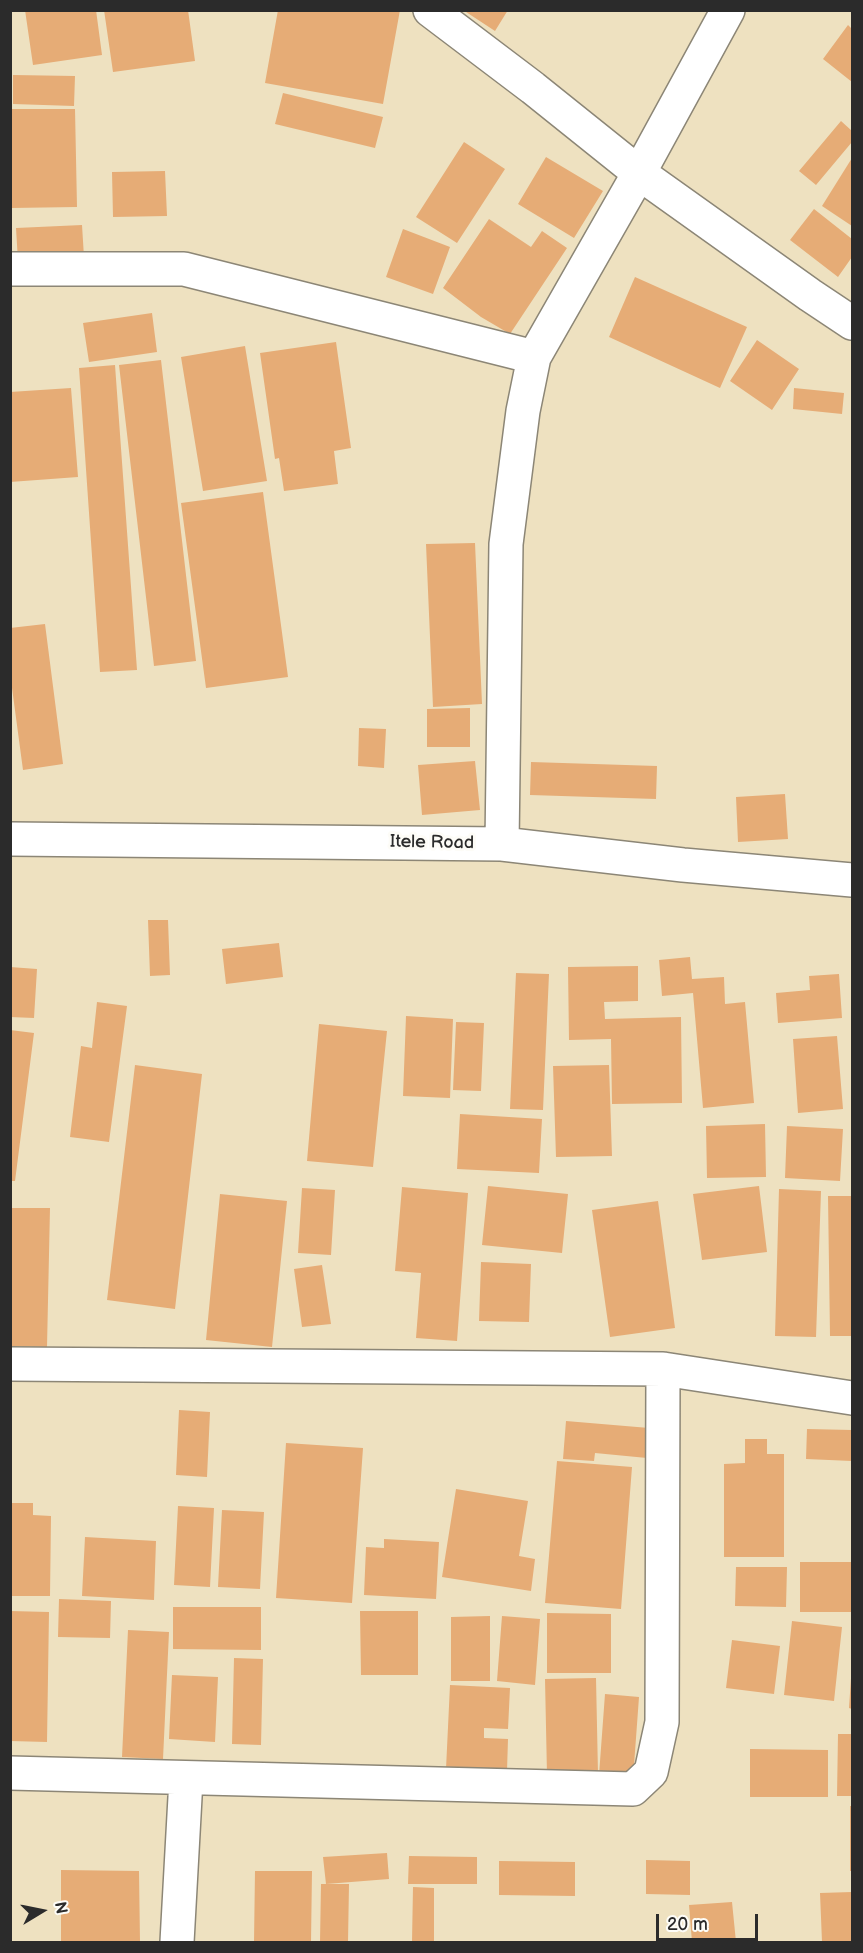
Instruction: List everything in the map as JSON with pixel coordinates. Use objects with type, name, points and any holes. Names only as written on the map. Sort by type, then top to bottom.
[{"type":"street","points":[[430,10],[533,88],[639,173],[852,323]]},
{"type":"street","points":[[502,844],[506,544],[523,411],[534,357],[639,173],[728,10]]},
{"type":"street","points":[[10,269],[184,269],[534,357]]},
{"type":"street","name":"Itele Road","points":[[10,839],[502,844],[683,865],[852,880]]},
{"type":"street","points":[[10,1364],[663,1370],[852,1398]]},
{"type":"street","points":[[10,1773],[633,1789],[651,1772],[662,1722],[663,1370]]},
{"type":"street","points":[[177,1942],[186,1779]]},
{"type":"building","points":[[25,10],[96,10],[102,55],[33,65]]},
{"type":"building","points":[[104,10],[188,10],[195,61],[113,72]]},
{"type":"building","points":[[278,10],[400,10],[383,104],[265,83]]},
{"type":"building","points":[[463,10],[508,10],[495,31]]},
{"type":"building","points":[[848,25],[852,29],[852,82],[823,59]]},
{"type":"building","points":[[13,75],[75,76],[74,106],[13,104]]},
{"type":"building","points":[[283,93],[383,117],[375,148],[275,124]]},
{"type":"building","points":[[10,109],[75,109],[77,207],[11,208]]},
{"type":"building","points":[[841,121],[852,131],[852,142],[816,185],[799,171]]},
{"type":"building","points":[[464,142],[505,169],[457,243],[416,217]]},
{"type":"building","points":[[546,157],[603,191],[574,238],[518,204]]},
{"type":"building","points":[[852,158],[852,226],[822,206]]},
{"type":"building","points":[[165,171],[167,216],[113,217],[112,172]]},
{"type":"building","points":[[814,209],[852,239],[852,257],[838,277],[790,240]]},
{"type":"building","points":[[489,219],[531,247],[542,231],[567,248],[510,334],[481,317],[443,288]]},
{"type":"building","points":[[82,225],[84,257],[18,261],[16,228]]},
{"type":"building","points":[[403,229],[450,247],[433,294],[386,277]]},
{"type":"building","points":[[635,277],[747,327],[720,388],[609,337]]},
{"type":"building","points":[[152,313],[157,352],[89,362],[83,323]]},
{"type":"building","points":[[757,340],[799,369],[772,410],[730,381]]},
{"type":"building","points":[[336,342],[351,448],[334,451],[338,484],[284,491],[279,458],[275,459],[260,353]]},
{"type":"building","points":[[245,346],[267,481],[203,491],[181,357]]},
{"type":"building","points":[[161,360],[196,661],[154,666],[119,365]]},
{"type":"building","points":[[115,365],[137,670],[100,672],[79,368]]},
{"type":"building","points":[[71,388],[78,477],[10,482],[10,392]]},
{"type":"building","points":[[794,388],[844,393],[842,414],[793,409]]},
{"type":"building","points":[[263,492],[288,677],[206,688],[181,503]]},
{"type":"building","points":[[475,543],[482,704],[433,707],[426,544]]},
{"type":"building","points":[[45,624],[63,764],[23,770],[10,673],[10,628]]},
{"type":"building","points":[[470,708],[470,747],[427,747],[427,709]]},
{"type":"building","points":[[359,728],[386,729],[384,768],[358,766]]},
{"type":"building","points":[[475,761],[480,810],[422,815],[418,765]]},
{"type":"building","points":[[531,762],[657,766],[656,799],[530,795]]},
{"type":"building","points":[[785,794],[788,839],[738,842],[736,797]]},
{"type":"building","points":[[148,920],[168,920],[170,975],[150,976]]},
{"type":"building","points":[[279,943],[283,977],[226,984],[222,949]]},
{"type":"building","points":[[690,957],[692,979],[724,977],[725,1004],[745,1002],[754,1103],[703,1108],[693,993],[662,996],[659,960]]},
{"type":"building","points":[[638,966],[638,1001],[604,1002],[605,1019],[681,1017],[682,1103],[612,1104],[611,1039],[569,1040],[568,967]]},
{"type":"building","points":[[10,967],[37,969],[34,1018],[10,1017]]},
{"type":"building","points":[[516,973],[549,974],[543,1110],[510,1109]]},
{"type":"building","points":[[839,974],[842,1018],[778,1023],[776,993],[810,990],[809,976]]},
{"type":"building","points":[[97,1002],[127,1006],[109,1142],[70,1137],[81,1046],[92,1048]]},
{"type":"building","points":[[406,1016],[453,1019],[450,1098],[403,1096]]},
{"type":"building","points":[[456,1022],[484,1023],[481,1091],[453,1090]]},
{"type":"building","points":[[319,1024],[387,1031],[373,1167],[307,1161]]},
{"type":"building","points":[[10,1030],[34,1033],[15,1181],[10,1181]]},
{"type":"building","points":[[837,1036],[843,1109],[798,1113],[793,1039]]},
{"type":"building","points":[[135,1065],[202,1074],[175,1309],[107,1300]]},
{"type":"building","points":[[609,1065],[612,1156],[556,1157],[553,1066]]},
{"type":"building","points":[[460,1114],[542,1119],[539,1173],[457,1169]]},
{"type":"building","points":[[765,1124],[766,1177],[707,1178],[706,1126]]},
{"type":"building","points":[[787,1126],[843,1129],[840,1181],[785,1178]]},
{"type":"building","points":[[488,1186],[568,1194],[562,1253],[482,1245]]},
{"type":"building","points":[[759,1186],[767,1252],[702,1260],[693,1194]]},
{"type":"building","points":[[402,1187],[468,1193],[457,1341],[416,1338],[421,1273],[395,1271]]},
{"type":"building","points":[[302,1188],[335,1190],[331,1255],[298,1253]]},
{"type":"building","points":[[779,1189],[821,1191],[816,1337],[775,1336]]},
{"type":"building","points":[[220,1194],[287,1201],[272,1347],[206,1340]]},
{"type":"building","points":[[828,1196],[852,1196],[852,1336],[830,1336]]},
{"type":"building","points":[[658,1201],[675,1328],[610,1337],[592,1210]]},
{"type":"building","points":[[10,1208],[50,1208],[47,1347],[10,1346]]},
{"type":"building","points":[[481,1262],[531,1264],[529,1322],[479,1321]]},
{"type":"building","points":[[322,1265],[331,1324],[302,1327],[294,1269]]},
{"type":"building","points":[[179,1410],[210,1412],[207,1477],[176,1475]]},
{"type":"building","points":[[566,1421],[649,1428],[647,1458],[595,1453],[594,1461],[563,1459]]},
{"type":"building","points":[[807,1429],[852,1430],[852,1461],[806,1459]]},
{"type":"building","points":[[745,1439],[767,1439],[767,1454],[784,1454],[784,1557],[724,1557],[724,1464],[745,1463]]},
{"type":"building","points":[[286,1443],[363,1448],[352,1603],[276,1598]]},
{"type":"building","points":[[557,1461],[632,1467],[621,1609],[545,1603]]},
{"type":"building","points":[[456,1489],[528,1501],[519,1556],[535,1559],[531,1591],[442,1577]]},
{"type":"building","points":[[11,1503],[33,1503],[33,1515],[51,1516],[50,1596],[10,1596]]},
{"type":"building","points":[[178,1506],[214,1508],[210,1587],[174,1585]]},
{"type":"building","points":[[222,1510],[264,1512],[260,1589],[218,1587]]},
{"type":"building","points":[[85,1537],[156,1541],[154,1600],[82,1596]]},
{"type":"building","points":[[384,1539],[439,1542],[436,1599],[364,1595],[366,1547],[384,1548]]},
{"type":"building","points":[[800,1562],[852,1562],[852,1612],[800,1612]]},
{"type":"building","points":[[736,1567],[787,1567],[786,1607],[735,1606]]},
{"type":"building","points":[[59,1599],[111,1601],[110,1638],[58,1637]]},
{"type":"building","points":[[173,1607],[261,1607],[261,1650],[173,1649]]},
{"type":"building","points":[[10,1611],[49,1612],[47,1742],[10,1741]]},
{"type":"building","points":[[360,1611],[418,1611],[418,1675],[361,1675]]},
{"type":"building","points":[[547,1613],[611,1614],[611,1673],[547,1673]]},
{"type":"building","points":[[490,1616],[490,1681],[451,1681],[451,1617]]},
{"type":"building","points":[[502,1616],[540,1619],[535,1685],[497,1681]]},
{"type":"building","points":[[792,1621],[842,1627],[834,1701],[784,1695]]},
{"type":"building","points":[[128,1630],[169,1632],[163,1759],[122,1757]]},
{"type":"building","points":[[732,1640],[780,1646],[774,1694],[726,1688]]},
{"type":"building","points":[[234,1658],[263,1659],[261,1745],[232,1744]]},
{"type":"building","points":[[172,1675],[218,1677],[215,1742],[169,1739]]},
{"type":"building","points":[[596,1678],[598,1774],[547,1775],[545,1679]]},
{"type":"building","points":[[852,1678],[852,1709],[849,1708]]},
{"type":"building","points":[[450,1685],[510,1688],[508,1729],[484,1728],[484,1738],[508,1739],[507,1771],[446,1769]]},
{"type":"building","points":[[605,1694],[639,1697],[633,1779],[599,1775]]},
{"type":"building","points":[[838,1734],[852,1734],[852,1796],[837,1796]]},
{"type":"building","points":[[750,1749],[828,1750],[828,1797],[750,1797]]},
{"type":"building","points":[[850,1806],[852,1806],[852,1871],[850,1871]]},
{"type":"building","points":[[387,1853],[389,1879],[326,1884],[323,1857]]},
{"type":"building","points":[[409,1856],[477,1857],[477,1884],[408,1884]]},
{"type":"building","points":[[646,1860],[690,1861],[690,1895],[646,1894]]},
{"type":"building","points":[[499,1861],[575,1862],[575,1896],[499,1895]]},
{"type":"building","points":[[61,1870],[139,1871],[140,1942],[61,1942]]},
{"type":"building","points":[[255,1871],[312,1871],[311,1942],[254,1942]]},
{"type":"building","points":[[321,1884],[349,1884],[348,1942],[320,1942]]},
{"type":"building","points":[[413,1887],[434,1888],[434,1942],[412,1942]]},
{"type":"building","points":[[852,1892],[852,1942],[822,1942],[820,1893]]},
{"type":"building","points":[[732,1902],[736,1942],[692,1942],[689,1905]]}]
